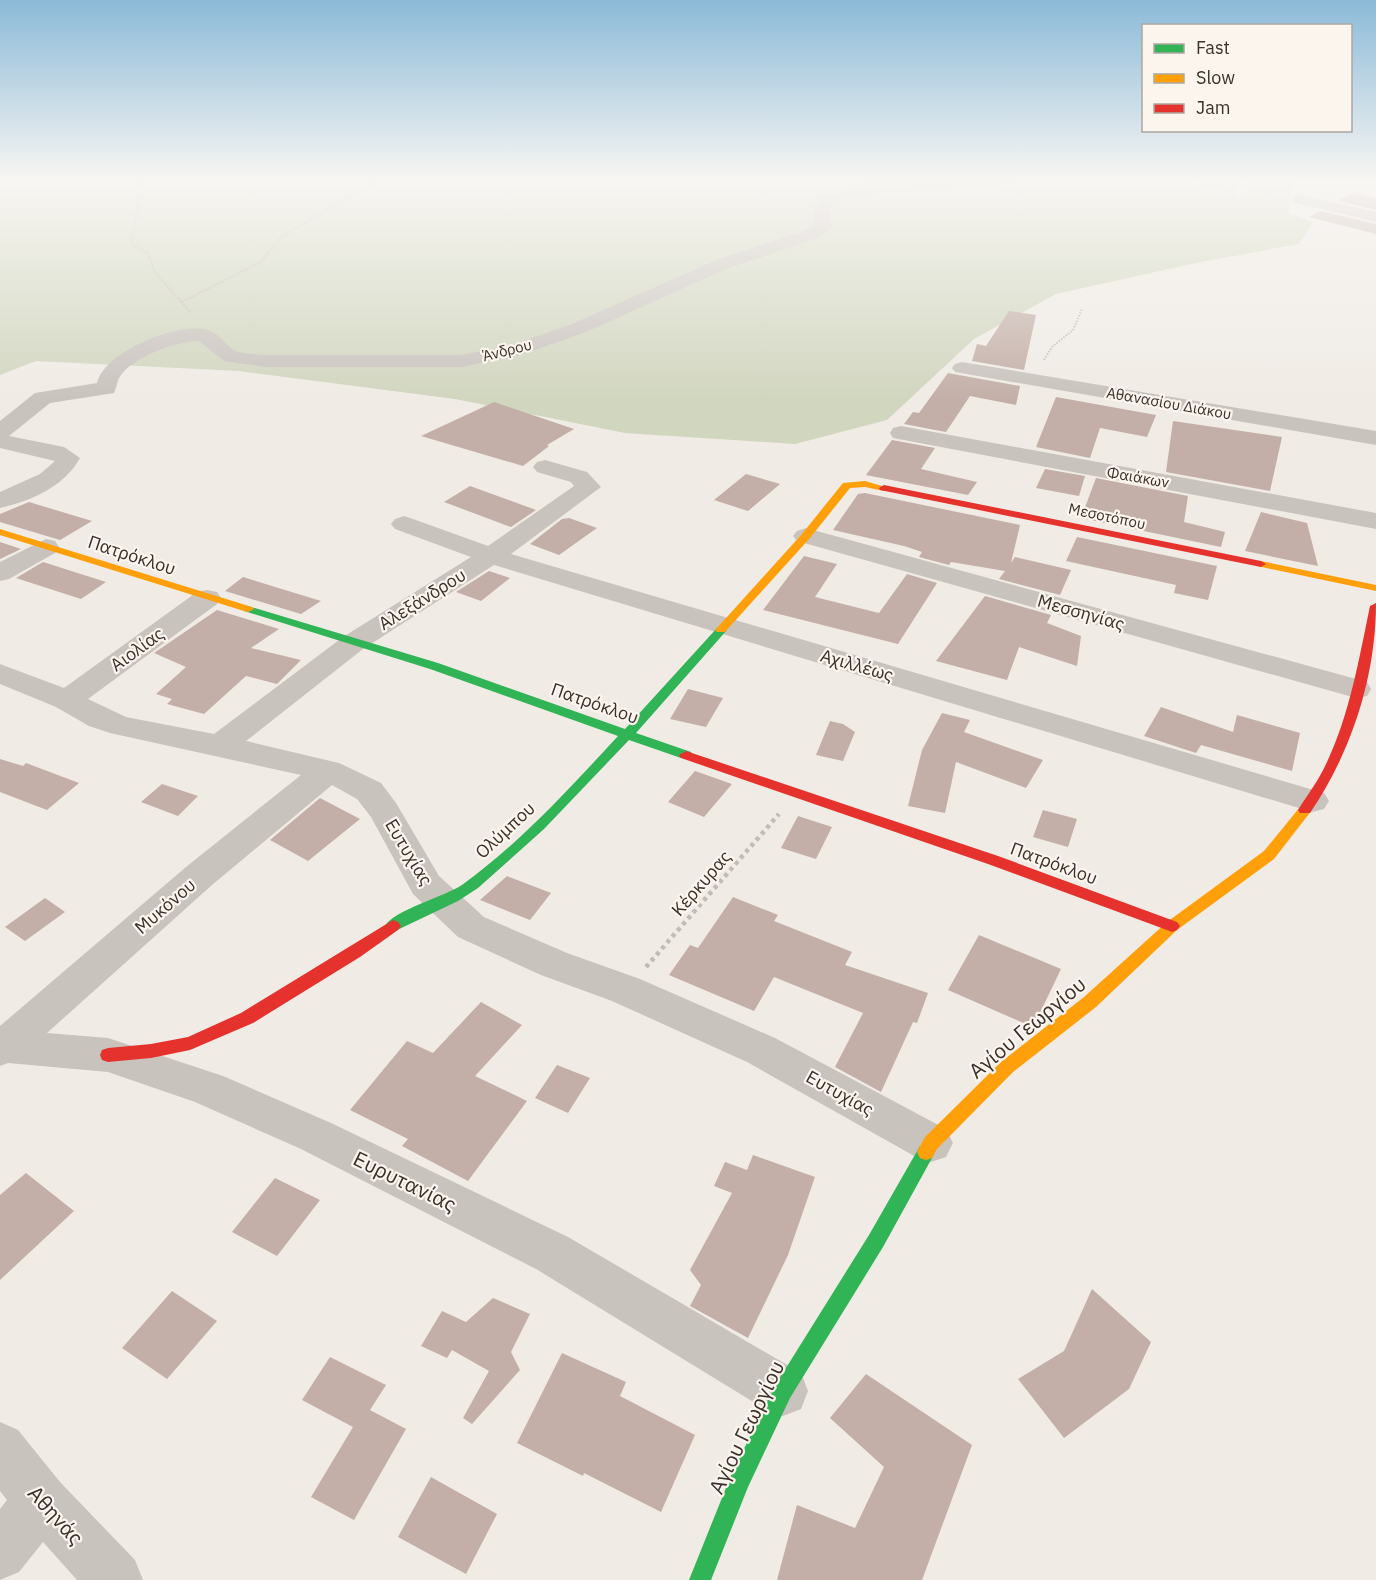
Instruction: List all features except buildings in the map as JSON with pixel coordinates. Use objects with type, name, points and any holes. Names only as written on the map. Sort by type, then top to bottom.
[{"type":"street","name":"Άνδρου","points":[[204,335],[231,357],[266,362],[461,361],[517,350],[579,328],[720,265],[756,253]]},
{"type":"street","points":[[0,432],[43,398],[106,388],[105,381],[115,368],[155,344],[177,336],[204,335]]},
{"type":"street","name":"Αθανασίου Διάκου","points":[[962,368],[1376,438]]},
{"type":"street","name":"Φαιάκων","points":[[901,434],[1376,521]]},
{"type":"street","points":[[0,441],[56,452],[68,458],[65,465],[47,479],[0,501]]},
{"type":"street","name":"Αλεξάνδρου","points":[[219,745],[293,692],[353,643],[491,556],[589,487],[579,477],[545,467]]},
{"type":"street","name":"Μεσοτόπου","points":[[835,497],[847,485],[865,484],[1376,588]]},
{"type":"street","name":"Ολύμπου","points":[[108,1055],[152,1052],[190,1043],[247,1018],[347,958],[397,922],[419,910],[444,904],[472,885],[547,816],[627,733],[806,536],[835,497]]},
{"type":"street","name":"Αχιλλέως","points":[[404,524],[491,556],[723,627],[998,706],[1312,801]]},
{"type":"street","name":"Πατρόκλου","points":[[0,532],[207,598],[434,666],[796,794],[993,860],[1172,926]]},
{"type":"street","name":"Μεσσηνίας","points":[[806,536],[1356,689]]},
{"type":"street","points":[[0,573],[46,547]]},
{"type":"street","name":"Αιολίας","points":[[67,700],[207,598]]},
{"type":"street","name":"Αγίου Γεωργίου","points":[[700,1580],[740,1481],[783,1391],[876,1241],[931,1143],[1006,1067],[1090,1002],[1172,926],[1269,855],[1312,801],[1332,768],[1346,734],[1376,606]]},
{"type":"street","name":"Ευτυχίας","points":[[7,685],[67,700],[100,719],[121,726],[219,745],[328,771],[369,791],[384,811],[426,885],[471,927],[554,964],[626,990],[761,1050],[931,1143]]},
{"type":"street","name":"Μυκόνου","points":[[3,1048],[199,876],[328,771]]},
{"type":"street","name":"Ευρυτανίας","points":[[3,1048],[108,1055],[208,1089],[316,1136],[552,1253],[783,1391]]},
{"type":"street","name":"Αθηνάς","points":[[0,1448],[41,1501],[115,1580]]},
{"type":"street","points":[[0,1552],[41,1501]]},
{"type":"path","points":[[146,253],[155,272],[183,302],[200,325],[198,329],[204,335]]},
{"type":"path","points":[[183,302],[261,262],[268,253]]},
{"type":"path","points":[[1033,380],[1052,347],[1073,330],[1082,309]]},
{"type":"path","name":"Κέρκυρας","points":[[626,990],[796,794]]},
{"type":"green space","points":[[0,253],[1252,253],[1056,294],[974,339],[887,420],[795,444],[625,433],[455,399],[239,371],[36,361],[0,375]]},
{"type":"traffic: fast","points":[[248,609],[434,666],[686,755]]},
{"type":"traffic: fast","points":[[393,926],[463,891],[507,855],[571,794],[721,630]]},
{"type":"traffic: fast","points":[[700,1580],[740,1481],[783,1391],[876,1241],[926,1152]]},
{"type":"traffic: slow","points":[[721,630],[806,536],[847,485],[865,484],[884,488]]},
{"type":"traffic: slow","points":[[0,532],[248,609]]},
{"type":"traffic: slow","points":[[1261,564],[1376,588]]},
{"type":"traffic: slow","points":[[926,1152],[931,1143],[1007,1067],[1090,1002],[1172,926],[1269,855],[1305,810]]},
{"type":"traffic: jam","points":[[884,488],[1261,564]]},
{"type":"traffic: jam","points":[[1305,810],[1321,787],[1343,738],[1359,686],[1376,606]]},
{"type":"traffic: jam","points":[[686,755],[993,860],[1172,926]]},
{"type":"traffic: jam","points":[[108,1055],[151,1051],[190,1043],[247,1018],[355,953],[393,926]]}]
